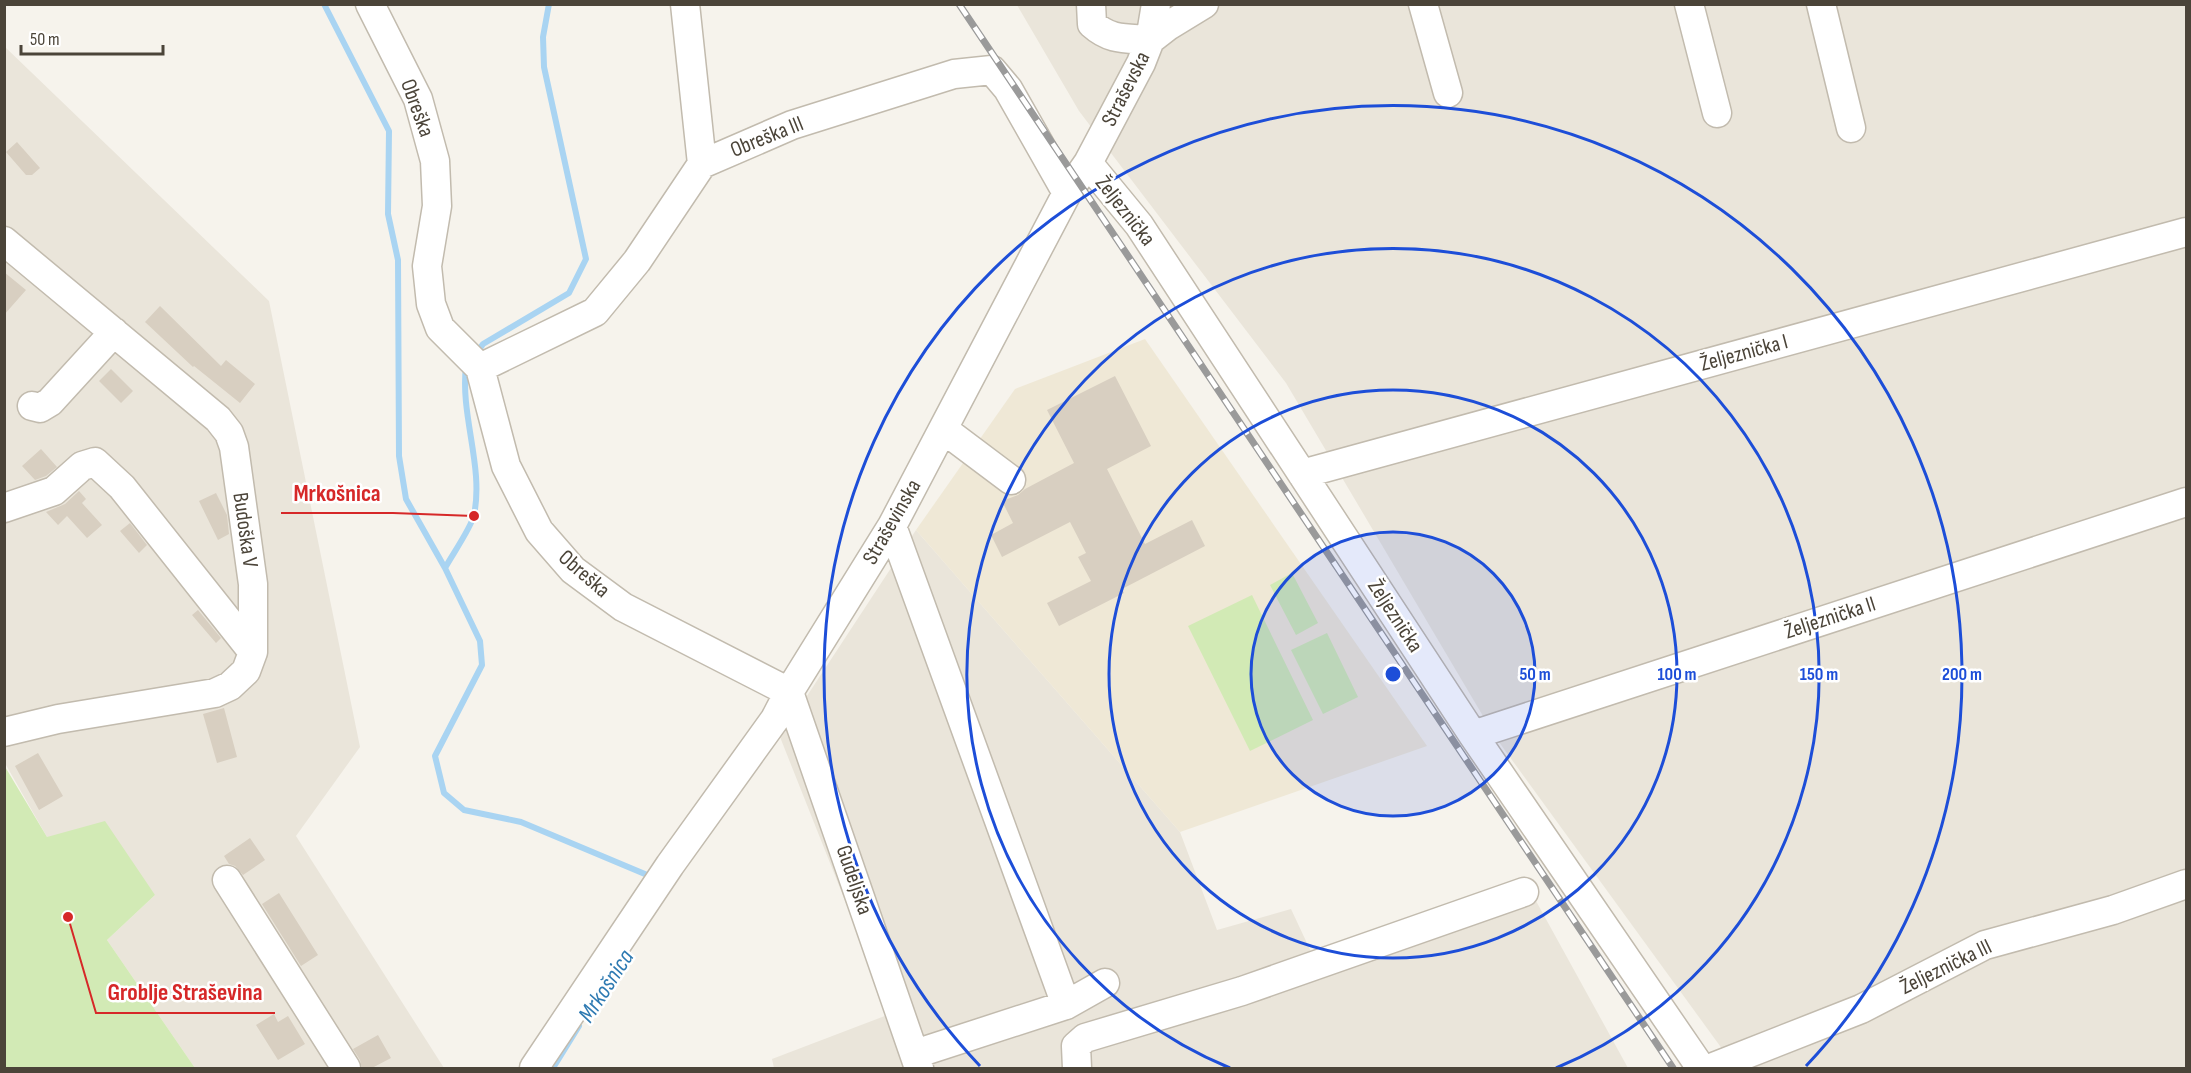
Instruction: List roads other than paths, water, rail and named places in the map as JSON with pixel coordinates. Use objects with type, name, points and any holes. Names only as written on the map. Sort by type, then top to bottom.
[{"type":"street","name":"Obreška","points":[[370,4],[418,99],[435,161],[437,206],[427,266],[431,304],[440,328],[472,360],[506,466],[538,531],[573,570],[623,607],[789,692]]},
{"type":"street","points":[[685,4],[702,164]]},
{"type":"street","points":[[1091,4],[1092,24],[1102,33],[1111,37],[1150,40],[1156,4]]},
{"type":"street","name":"Straševska","points":[[1088,163],[1141,63],[1150,40],[1204,4]]},
{"type":"street","points":[[1423,4],[1448,93]]},
{"type":"street","points":[[1689,4],[1717,113]]},
{"type":"street","points":[[1821,4],[1851,128]]},
{"type":"street","name":"Obreška III","points":[[472,360],[595,312],[637,261],[702,164],[792,125],[954,74],[992,70],[1008,89],[1067,192]]},
{"type":"street","name":"Straševinska","points":[[534,1068],[651,892],[774,720],[892,526],[1067,192],[1088,163]]},
{"type":"street","name":"Željeznička","points":[[1088,163],[1140,225],[1473,735],[1701,1068]]},
{"type":"street","name":"Željeznička I","points":[[1302,474],[2187,232]]},
{"type":"street","name":"Budoška V","points":[[4,240],[218,419],[229,433],[234,447],[253,584],[252,652],[246,671],[230,686],[215,693],[58,719],[4,732]]},
{"type":"street","points":[[32,406],[40,408],[50,402],[114,332]]},
{"type":"street","points":[[943,429],[1011,480]]},
{"type":"street","points":[[4,508],[54,491],[82,466],[95,462],[122,486],[252,652]]},
{"type":"street","name":"Željeznička II","points":[[1473,735],[2187,502]]},
{"type":"street","points":[[892,526],[1066,1005]]},
{"type":"street","name":"Gudeljska","points":[[789,692],[917,1061]]},
{"type":"street","points":[[227,880],[346,1068]]},
{"type":"street","name":"Željeznička III","points":[[1711,1068],[1861,1009],[1985,945],[2113,910],[2187,884]]},
{"type":"street","points":[[1077,1068],[1076,1046],[1085,1038],[1242,991],[1524,892]]},
{"type":"street","points":[[917,1061],[1066,1005],[1105,983]]},
{"type":"waterway","points":[[324,4],[389,131],[388,214],[398,260],[399,456],[406,499],[445,568]]},
{"type":"waterway","name":"Mrkošnica","points":[[476,354],[483,344],[569,293],[586,259],[544,67],[543,37],[549,4]]},
{"type":"waterway","name":"Mrkošnica","points":[[466,367],[466,404],[476,478],[476,497],[472,520],[445,568],[480,641],[482,665],[435,756],[444,793],[464,810],[521,822],[652,877]]},
{"type":"waterway","name":"Mrkošnica","points":[[553,1068],[579,1026]]},
{"type":"railway","points":[[959,4],[1673,1068]]},
{"type":"place","name":"Mrkošnica","points":[[474,516]]},
{"type":"place","name":"Groblje Straševina","points":[[68,917]]}]
